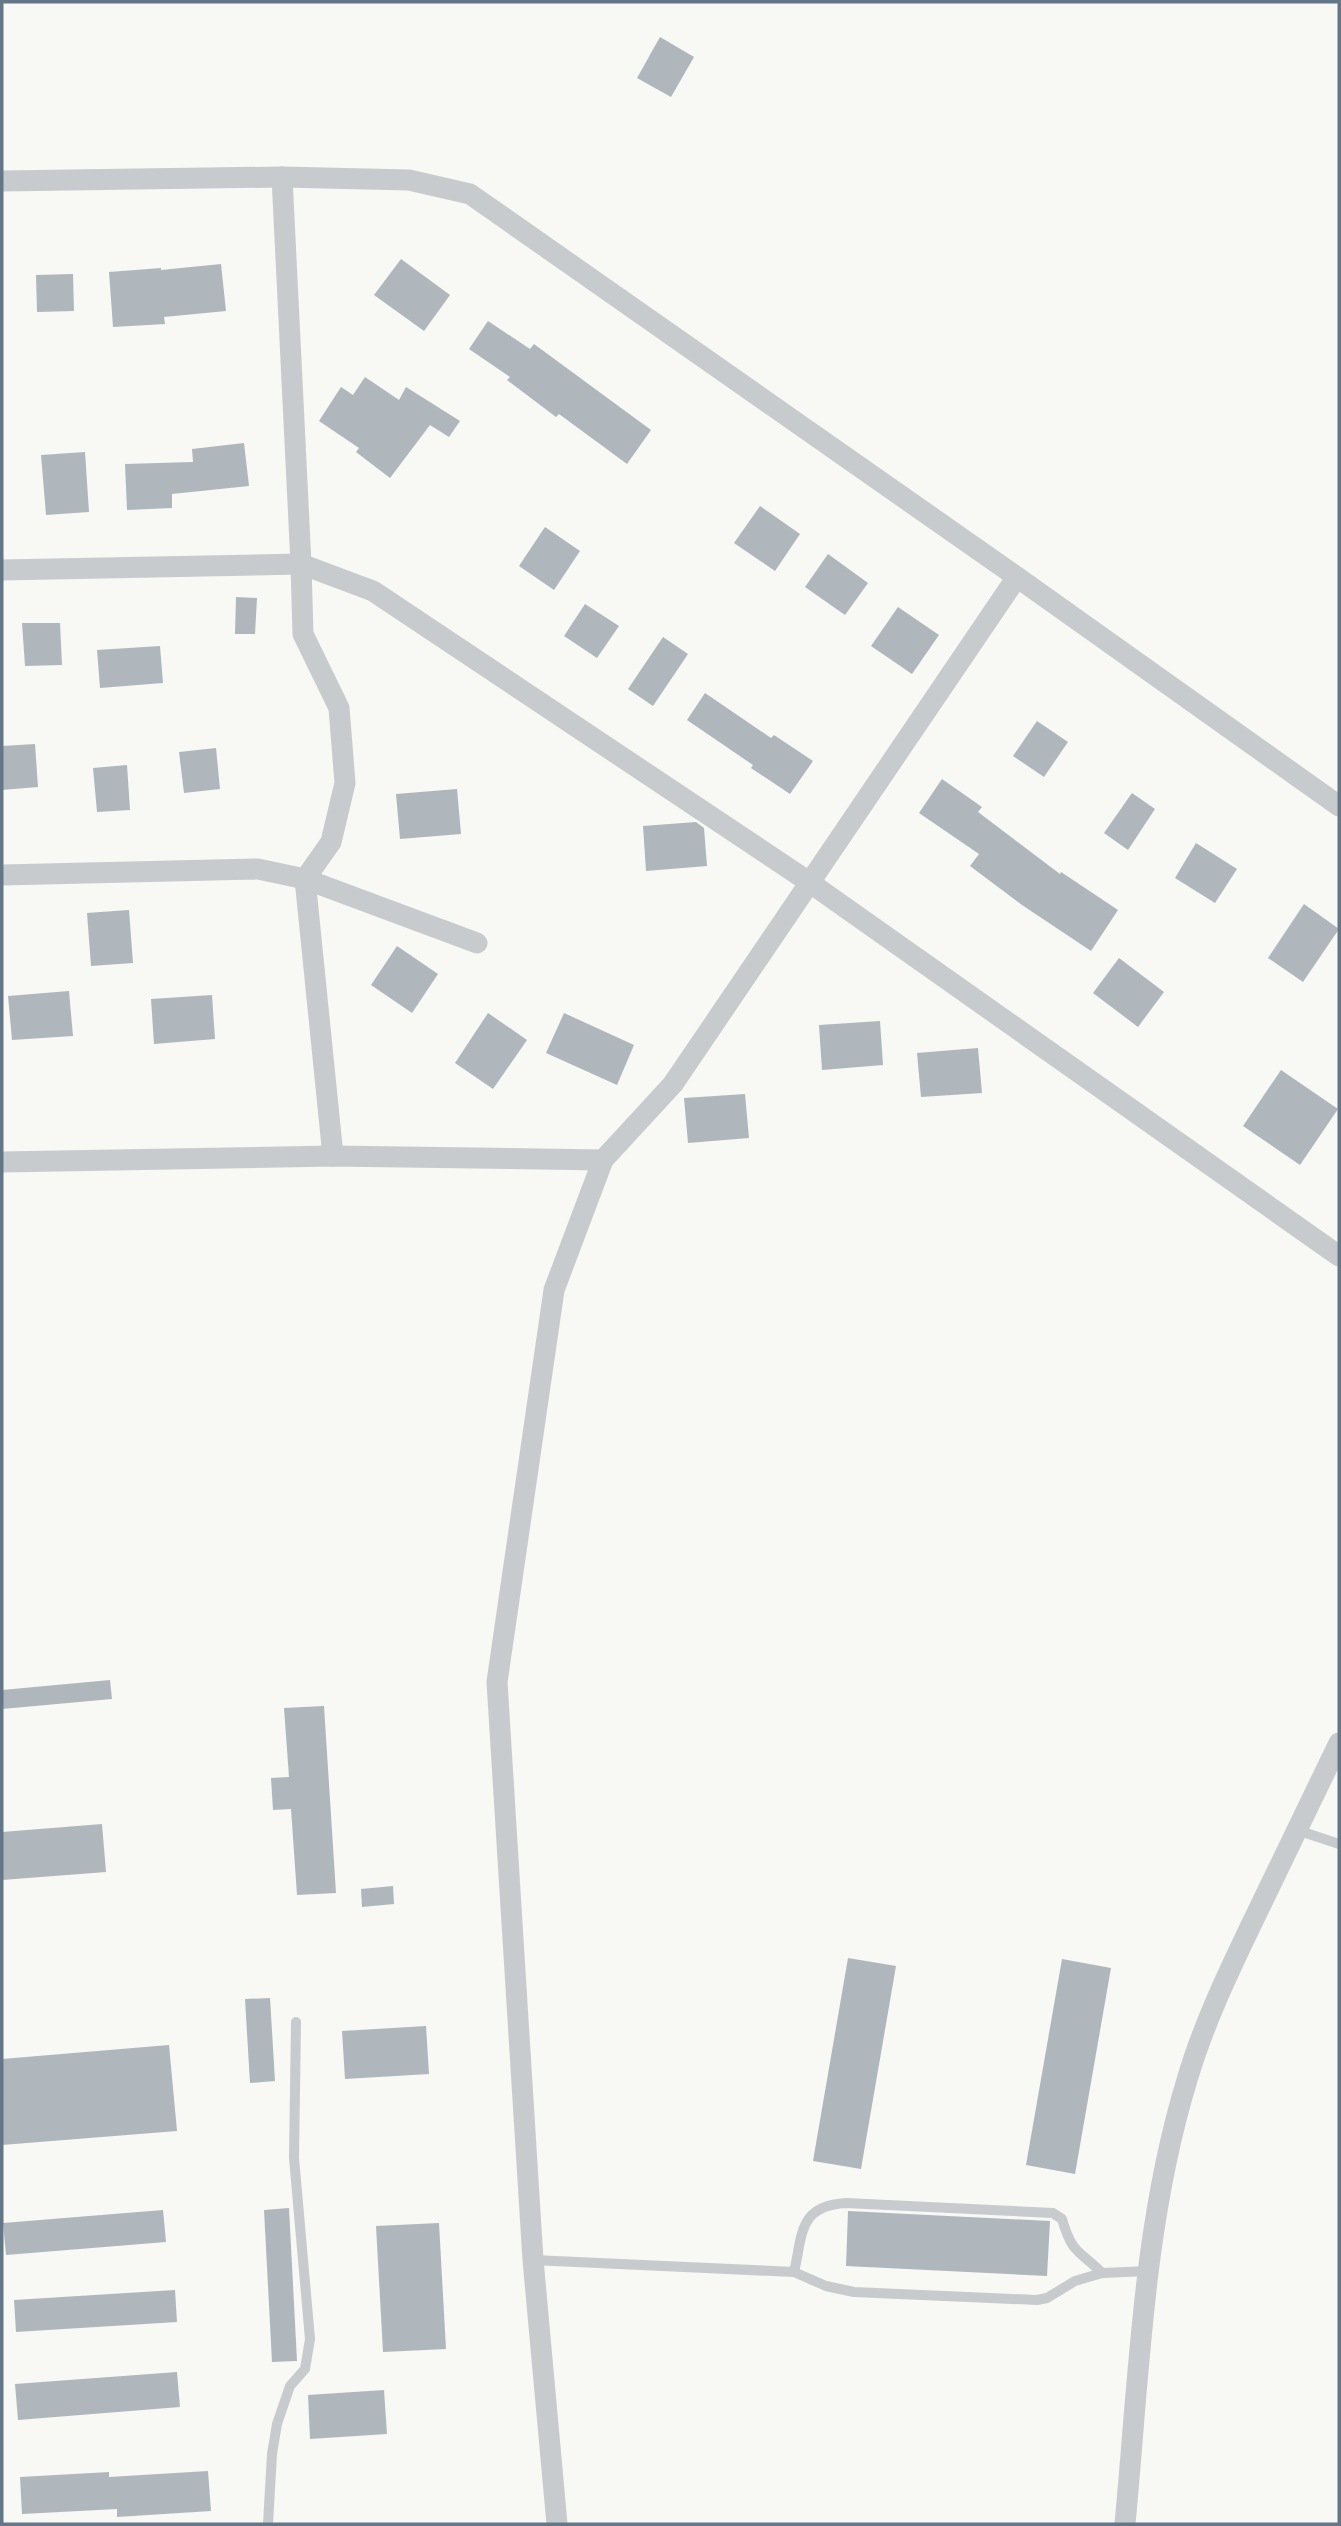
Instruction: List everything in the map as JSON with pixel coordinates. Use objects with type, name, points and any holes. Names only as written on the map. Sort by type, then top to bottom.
[{"type":"street","points":[[282,177],[303,634],[339,708],[345,783],[331,842],[305,879],[333,1156]]},
{"type":"street","points":[[2,181],[282,177],[409,180],[470,194],[1339,806]]},
{"type":"street","points":[[2,570],[301,564],[373,591],[809,882],[1339,1256]]},
{"type":"street","points":[[557,2524],[533,2260],[497,1682],[554,1290],[603,1160],[673,1084],[1017,577]]},
{"type":"street","points":[[2,875],[258,869],[305,879],[477,943]]},
{"type":"street","points":[[2,1163],[333,1156],[603,1160]]},
{"type":"street","points":[[1125,2524],[1136,2370],[1149,2270],[1161,2186],[1187,2079],[1224,1982],[1339,1744]]},
{"type":"lane","points":[[1297,1830],[1339,1844]]},
{"type":"lane","points":[[268,2524],[272,2454],[277,2424],[290,2386],[305,2369],[310,2339],[294,2158],[296,2022]]},
{"type":"lane","points":[[794,2272],[809,2217],[827,2204],[845,2203],[1053,2213],[1062,2219],[1068,2239],[1079,2255],[1102,2273]]},
{"type":"lane","points":[[533,2260],[794,2272],[826,2286],[854,2292],[1037,2301],[1075,2281],[1102,2273],[1149,2270]]},
{"type":"building","points":[[660,37],[694,57],[671,97],[637,78]]},
{"type":"building","points":[[401,259],[450,295],[424,331],[374,295]]},
{"type":"building","points":[[221,264],[226,311],[164,317],[165,324],[113,327],[109,272]]},
{"type":"building","points":[[73,274],[74,311],[37,312],[36,275]]},
{"type":"building","points":[[488,321],[530,349],[534,344],[651,430],[627,464],[559,414],[556,417],[507,380],[510,377],[469,349]]},
{"type":"building","points":[[365,377],[399,400],[406,387],[460,421],[449,437],[430,425],[390,478],[356,452],[359,448],[319,421],[341,387],[353,395]]},
{"type":"building","points":[[244,443],[249,486],[172,494],[172,508],[127,510],[125,464],[193,462],[192,449]]},
{"type":"building","points":[[85,452],[89,512],[46,515],[41,455]]},
{"type":"building","points":[[760,506],[800,534],[775,571],[734,543]]},
{"type":"building","points":[[545,527],[580,551],[554,590],[519,566]]},
{"type":"building","points":[[828,554],[868,583],[845,615],[805,587]]},
{"type":"building","points":[[236,597],[257,598],[255,634],[235,634]]},
{"type":"building","points":[[585,604],[619,626],[597,658],[564,636]]},
{"type":"building","points":[[898,607],[939,635],[912,674],[871,646]]},
{"type":"building","points":[[22,623],[60,623],[62,665],[25,666]]},
{"type":"building","points":[[663,637],[688,654],[653,706],[628,689]]},
{"type":"building","points":[[160,646],[163,683],[100,688],[97,650]]},
{"type":"building","points":[[705,693],[771,738],[774,735],[813,761],[790,794],[687,720]]},
{"type":"building","points":[[1037,721],[1068,742],[1044,777],[1013,756]]},
{"type":"building","points":[[35,744],[38,787],[2,790],[2,746]]},
{"type":"building","points":[[216,748],[220,789],[184,793],[179,752]]},
{"type":"building","points":[[127,765],[130,810],[97,812],[93,768]]},
{"type":"building","points":[[942,779],[982,807],[978,812],[1060,874],[1061,872],[1118,910],[1091,951],[970,866],[979,854],[919,813]]},
{"type":"building","points":[[457,789],[461,834],[400,839],[396,794]]},
{"type":"building","points":[[1132,793],[1155,809],[1128,850],[1104,833]]},
{"type":"building","points":[[696,822],[704,828],[707,866],[646,871],[643,826]]},
{"type":"building","points":[[1196,843],[1237,869],[1215,903],[1175,878]]},
{"type":"building","points":[[1304,904],[1339,929],[1303,982],[1268,958]]},
{"type":"building","points":[[129,910],[133,963],[91,966],[87,913]]},
{"type":"building","points":[[397,946],[438,974],[412,1013],[371,985]]},
{"type":"building","points":[[1119,958],[1164,992],[1138,1027],[1093,993]]},
{"type":"building","points":[[69,991],[73,1036],[12,1040],[8,996]]},
{"type":"building","points":[[212,995],[215,1039],[154,1044],[151,999]]},
{"type":"building","points":[[488,1013],[527,1040],[493,1089],[455,1063]]},
{"type":"building","points":[[564,1013],[634,1045],[617,1085],[546,1053]]},
{"type":"building","points":[[880,1021],[883,1065],[822,1070],[819,1025]]},
{"type":"building","points":[[978,1048],[982,1093],[921,1097],[917,1053]]},
{"type":"building","points":[[1281,1070],[1338,1109],[1300,1165],[1243,1126]]},
{"type":"building","points":[[745,1094],[749,1138],[688,1143],[684,1098]]},
{"type":"building","points":[[110,1680],[112,1699],[2,1709],[2,1690]]},
{"type":"building","points":[[324,1706],[336,1893],[297,1895],[291,1809],[273,1810],[271,1778],[289,1777],[284,1708]]},
{"type":"building","points":[[102,1824],[106,1872],[2,1880],[2,1832]]},
{"type":"building","points":[[393,1886],[394,1904],[362,1907],[361,1889]]},
{"type":"building","points":[[848,1958],[896,1966],[861,2169],[813,2161]]},
{"type":"building","points":[[1062,1959],[1111,1968],[1075,2174],[1026,2165]]},
{"type":"building","points":[[270,1998],[275,2081],[250,2083],[245,1999]]},
{"type":"building","points":[[426,2026],[429,2074],[345,2079],[342,2031]]},
{"type":"building","points":[[169,2045],[177,2131],[2,2145],[2,2059]]},
{"type":"building","points":[[289,2208],[297,2361],[272,2362],[264,2210]]},
{"type":"building","points":[[163,2210],[166,2242],[6,2255],[3,2223]]},
{"type":"building","points":[[848,2211],[1050,2221],[1047,2276],[846,2266]]},
{"type":"building","points":[[439,2223],[446,2349],[383,2352],[376,2226]]},
{"type":"building","points":[[175,2290],[177,2322],[16,2332],[14,2300]]},
{"type":"building","points":[[177,2372],[180,2407],[18,2420],[15,2384]]},
{"type":"building","points":[[384,2390],[387,2434],[310,2439],[308,2395]]},
{"type":"building","points":[[208,2471],[211,2511],[117,2517],[117,2509],[22,2514],[20,2477],[109,2472],[109,2477]]}]
